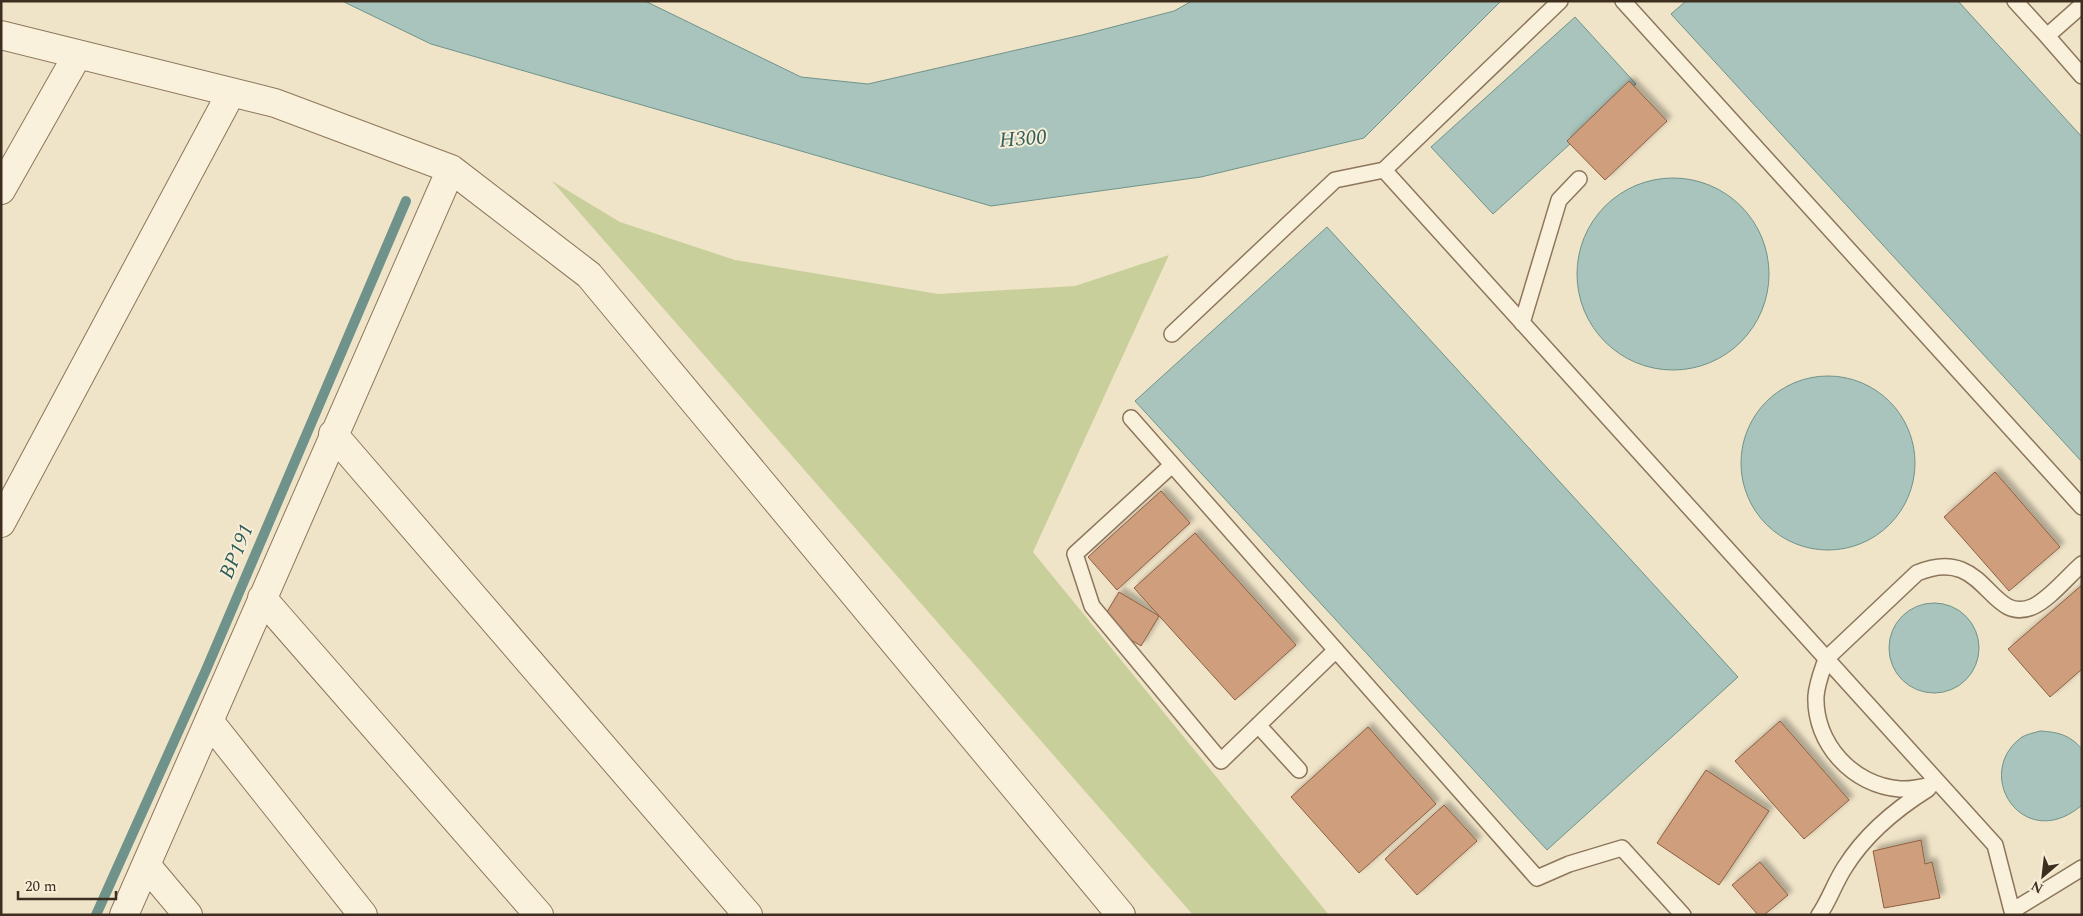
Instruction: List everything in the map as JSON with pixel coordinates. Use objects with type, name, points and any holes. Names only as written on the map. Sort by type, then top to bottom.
[{"type":"street","points":[[1,35],[276,103],[451,169],[589,275],[1121,915]]},
{"type":"street","points":[[1,190],[78,54]]},
{"type":"street","points":[[1,523],[231,93]]},
{"type":"street","points":[[124,915],[451,169]]},
{"type":"street","points":[[334,434],[748,915]]},
{"type":"street","points":[[262,598],[539,915]]},
{"type":"street","points":[[208,721],[363,915]]},
{"type":"street","points":[[146,865],[188,915]]},
{"type":"lane","points":[[1172,334],[1335,180],[1384,170],[1560,1]]},
{"type":"lane","points":[[1623,1],[2082,507]]},
{"type":"lane","points":[[2015,1],[2082,76]]},
{"type":"lane","points":[[2047,36],[2082,5]]},
{"type":"lane","points":[[1384,170],[1995,845],[2014,913],[2082,868]]},
{"type":"lane","points":[[1522,323],[1559,200],[1579,178]]},
{"type":"lane","points":[[1131,418],[1537,878],[1569,864],[1622,848],[1683,915]]},
{"type":"lane","points":[[1172,465],[1075,554],[1092,606],[1221,761],[1336,650]]},
{"type":"lane","points":[[1938,783],[1919,788],[1900,789],[1880,785],[1862,778],[1846,766],[1833,752],[1823,734],[1818,716],[1816,696],[1819,677],[1826,659],[1917,573],[1928,569],[1951,566],[1963,570],[1975,576],[2004,605],[2022,609],[2039,604],[2082,564]]},
{"type":"lane","points":[[1258,725],[1299,770]]},
{"type":"lane","points":[[1819,915],[1846,865],[1866,841],[1912,799],[1938,783]]},
{"type":"green space","points":[[552,181],[620,222],[735,260],[938,294],[1075,286],[1169,255],[1033,552],[1329,915],[1193,915]]},
{"type":"water","name":"H300","points":[[342,1],[645,1],[801,77],[868,84],[1082,35],[1174,11],[1192,1],[1501,1],[1364,138],[1201,177],[991,206],[431,44]]},
{"type":"water","points":[[1686,1],[1958,1],[2082,137],[2082,462],[1671,14]]},
{"type":"water","points":[[1575,17],[1636,84],[1493,214],[1431,147]]},
{"type":"water","points":[[1673,178],[1692,180],[1710,185],[1726,194],[1741,206],[1753,221],[1762,237],[1767,255],[1769,274],[1767,293],[1762,311],[1753,327],[1741,342],[1726,354],[1710,363],[1692,368],[1673,370],[1654,368],[1636,363],[1620,354],[1605,342],[1593,327],[1584,311],[1579,293],[1577,274],[1579,255],[1584,237],[1593,221],[1605,206],[1620,194],[1636,185],[1654,180]]},
{"type":"water","points":[[1327,227],[1738,677],[1547,850],[1135,401]]},
{"type":"water","points":[[1819,376],[1837,376],[1869,386],[1890,401],[1905,422],[1915,454],[1915,472],[1905,504],[1890,525],[1869,540],[1853,546],[1837,550],[1819,550],[1787,540],[1766,525],[1751,504],[1745,488],[1741,472],[1741,454],[1751,422],[1766,401],[1787,386],[1803,380]]},
{"type":"water","points":[[1934,603],[1951,606],[1966,616],[1976,631],[1979,648],[1976,665],[1966,680],[1951,690],[1934,693],[1917,690],[1902,680],[1892,665],[1889,648],[1892,631],[1902,616],[1917,606]]},
{"type":"water","points":[[2040,731],[2063,735],[2073,740],[2082,749],[2082,805],[2061,818],[2041,821],[2024,815],[2011,804],[2003,788],[2002,770],[2008,753],[2022,737]]},
{"type":"building","points":[[1629,81],[1667,121],[1605,180],[1567,141]]},
{"type":"building","points":[[1995,472],[2060,547],[2009,591],[1944,517]]},
{"type":"building","points":[[1161,491],[1190,523],[1117,590],[1088,557]]},
{"type":"building","points":[[1195,533],[1296,645],[1235,700],[1134,588]]},
{"type":"building","points":[[2082,585],[2082,669],[2050,697],[2008,649]]},
{"type":"building","points":[[1119,592],[1159,616],[1141,646],[1101,622]]},
{"type":"building","points":[[1780,721],[1849,800],[1804,839],[1735,761]]},
{"type":"building","points":[[1368,727],[1436,804],[1359,873],[1291,797]]},
{"type":"building","points":[[1706,770],[1769,811],[1719,885],[1657,843]]},
{"type":"building","points":[[1444,805],[1477,841],[1417,895],[1385,859]]},
{"type":"building","points":[[1921,840],[1925,864],[1932,862],[1940,898],[1884,908],[1873,851]]},
{"type":"building","points":[[1760,862],[1788,895],[1764,915],[1758,915],[1732,885]]},
{"type":"waterway","name":"BP191","points":[[96,915],[206,670],[406,201]]}]
